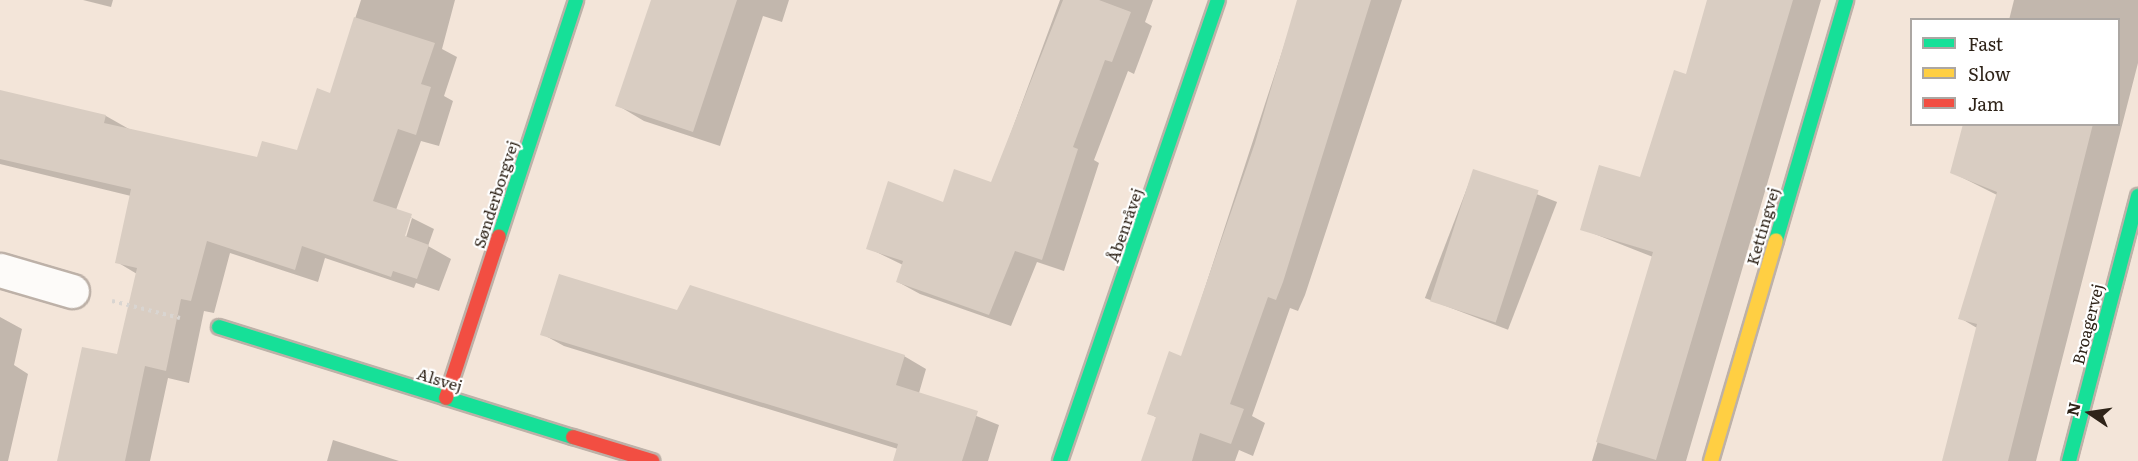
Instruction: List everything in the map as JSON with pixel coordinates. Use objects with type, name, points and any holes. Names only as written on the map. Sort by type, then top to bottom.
[{"type":"street","name":"Sønderborgvej","points":[[446,398],[576,0]]},
{"type":"street","name":"Åbenråvej","points":[[1060,461],[1218,0]]},
{"type":"street","name":"Kettingvej","points":[[1711,461],[1846,0]]},
{"type":"street","name":"Broagervej","points":[[2069,461],[2128,273],[2138,196]]},
{"type":"street","points":[[0,270],[72,291]]},
{"type":"street","name":"Alsvej","points":[[219,327],[652,461]]},
{"type":"path","points":[[72,291],[182,318]]},
{"type":"building","points":[[651,0],[737,0],[693,132],[615,106]]},
{"type":"building","points":[[1063,0],[1099,0],[1131,12],[1112,62],[1105,60],[1073,147],[1078,149],[1042,260],[1015,251],[989,315],[896,282],[903,261],[866,249],[888,181],[943,202],[954,169],[991,182]]},
{"type":"building","points":[[1297,0],[1371,0],[1283,282],[1276,300],[1268,297],[1230,404],[1244,409],[1231,444],[1200,433],[1192,461],[1141,461],[1156,417],[1147,414],[1169,351],[1181,356],[1255,143]]},
{"type":"building","points":[[1707,0],[1793,0],[1656,460],[1596,442],[1653,252],[1580,230],[1599,165],[1640,177],[1674,70],[1686,74]]},
{"type":"building","points":[[354,17],[435,43],[421,84],[431,87],[416,135],[398,129],[373,201],[412,214],[405,236],[429,245],[417,279],[393,271],[391,277],[302,246],[295,270],[207,241],[191,301],[181,299],[166,371],[145,366],[125,461],[57,461],[82,347],[117,354],[137,268],[115,263],[131,189],[0,159],[0,90],[106,115],[104,123],[257,157],[262,141],[297,150],[317,88],[330,93]]},
{"type":"building","points":[[1962,126],[2092,126],[2008,461],[1942,461],[1977,324],[1958,319],[1997,192],[1950,173]]},
{"type":"building","points":[[1473,169],[1539,190],[1496,323],[1430,301]]},
{"type":"building","points":[[559,274],[677,310],[690,285],[905,355],[896,385],[978,411],[962,461],[893,461],[898,444],[540,335]]},
{"type":"traffic: fast","points":[[499,236],[576,0]]},
{"type":"traffic: fast","points":[[1060,461],[1218,0]]},
{"type":"traffic: fast","points":[[1776,240],[1846,0]]},
{"type":"traffic: fast","points":[[2069,461],[2138,196]]},
{"type":"traffic: fast","points":[[219,327],[573,437]]},
{"type":"traffic: slow","points":[[1711,461],[1776,240]]},
{"type":"traffic: jam","points":[[446,398],[499,236]]},
{"type":"traffic: jam","points":[[573,437],[652,461]]}]
